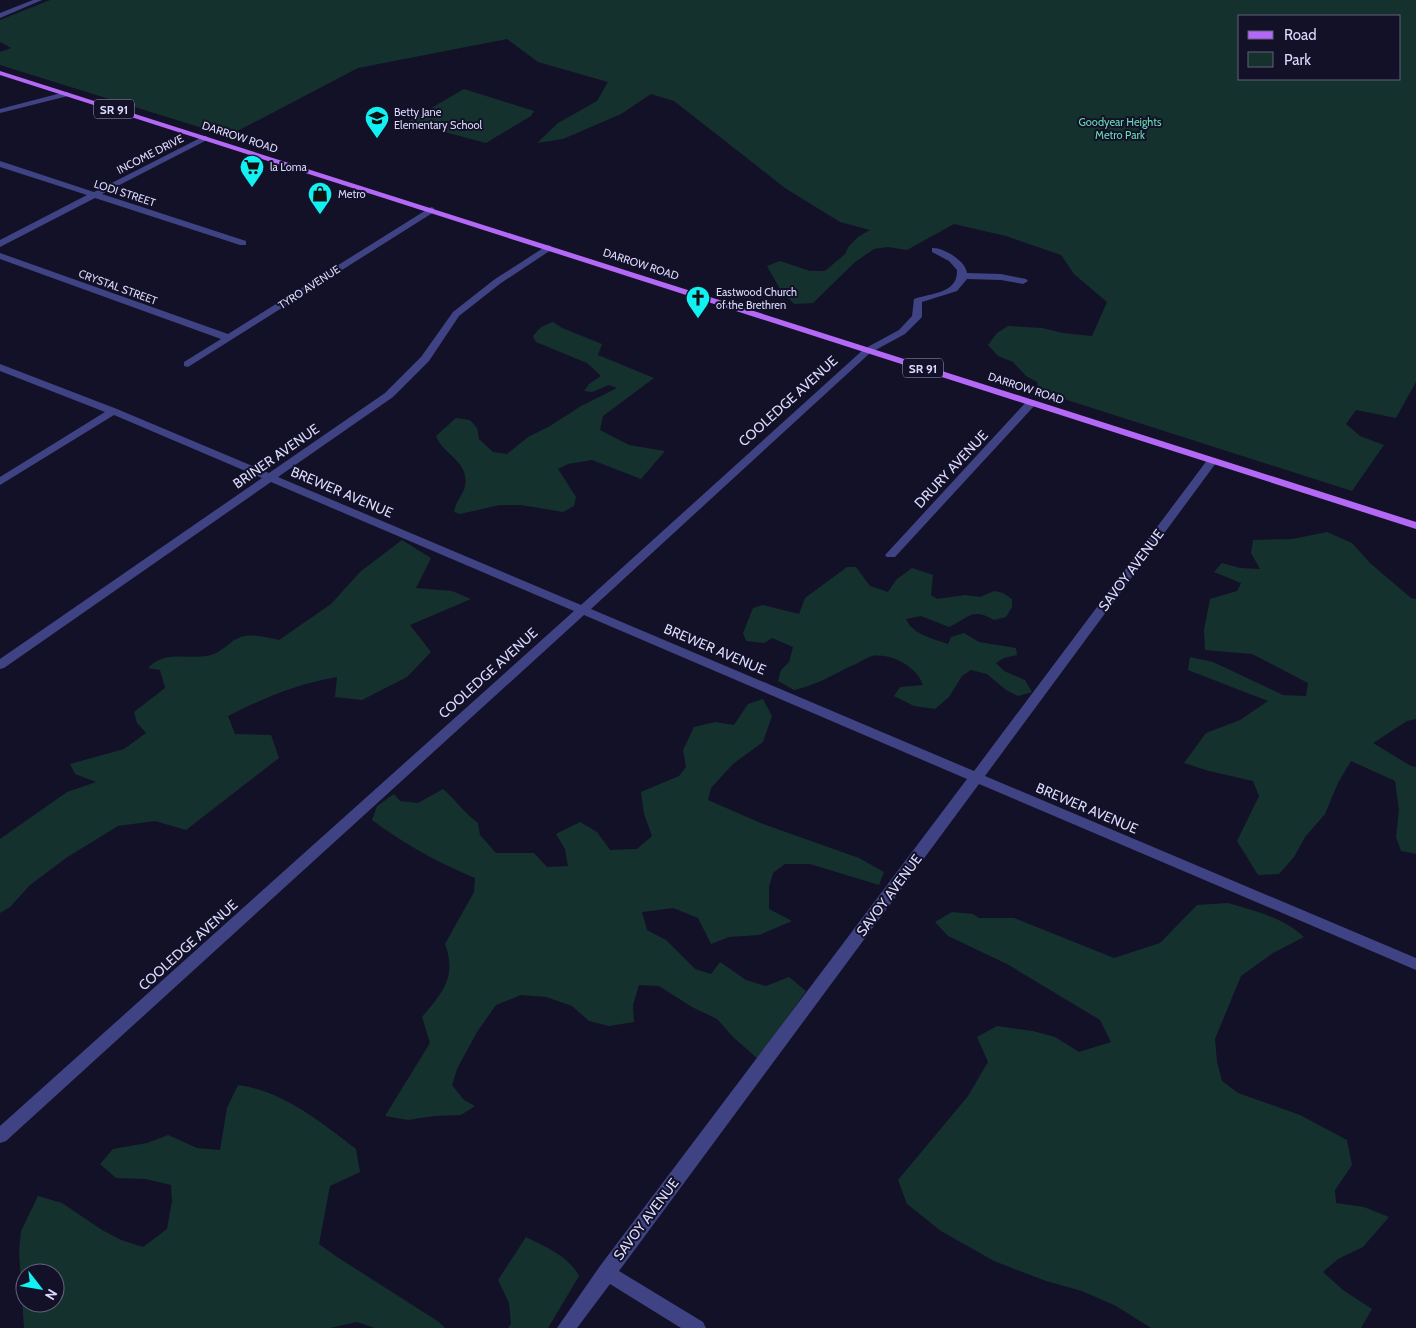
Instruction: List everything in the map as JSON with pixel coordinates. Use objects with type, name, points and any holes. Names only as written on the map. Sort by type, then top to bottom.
[{"type":"main road","name":"DARROW ROAD","points":[[0,73],[1416,526]]},
{"type":"street","points":[[0,16],[39,0]]},
{"type":"street","points":[[0,7],[12,11]]},
{"type":"street","points":[[0,111],[65,94]]},
{"type":"street","name":"INCOME DRIVE","points":[[0,244],[204,138]]},
{"type":"street","name":"LODI STREET","points":[[0,164],[243,243]]},
{"type":"street","name":"TYRO AVENUE","points":[[188,364],[431,210]]},
{"type":"street","name":"BRINER AVENUE","points":[[0,665],[389,395],[420,365],[446,327],[462,309],[498,281],[548,248]]},
{"type":"street","points":[[935,250],[958,264],[962,269],[963,276],[1001,277],[1023,281]]},
{"type":"street","name":"CRYSTAL STREET","points":[[0,256],[229,338]]},
{"type":"street","name":"COOLEDGE AVENUE","points":[[0,1136],[867,351],[902,332],[915,321],[918,312],[916,301],[950,291],[959,284],[963,276]]},
{"type":"street","name":"BREWER AVENUE","points":[[0,367],[113,411],[1416,964]]},
{"type":"street","name":"DRURY AVENUE","points":[[892,554],[1031,403]]},
{"type":"street","points":[[0,482],[113,411]]},
{"type":"street","name":"SAVOY AVENUE","points":[[566,1328],[1212,461]]},
{"type":"street","points":[[606,1272],[697,1328]]},
{"type":"green space","name":"Goodyear Heights Metro Park","points":[[50,0],[1416,0],[1416,382],[1396,418],[1356,410],[1346,424],[1360,436],[1384,445],[1352,491],[1039,391],[1037,382],[1026,376],[1013,362],[998,356],[988,345],[997,333],[1008,326],[1042,328],[1063,333],[1092,336],[1107,302],[1074,274],[1061,255],[1006,236],[954,224],[907,250],[888,247],[874,249],[854,263],[813,303],[794,304],[780,289],[767,266],[780,261],[810,271],[825,271],[845,254],[849,246],[858,237],[870,230],[840,222],[785,188],[674,101],[651,94],[621,114],[563,139],[537,143],[558,123],[597,101],[608,82],[538,62],[507,39],[358,68],[228,136],[0,65],[0,52],[11,48],[0,42],[0,20]]},
{"type":"green space","points":[[464,89],[534,111],[531,116],[486,143],[407,122]]},
{"type":"green space","points":[[553,322],[562,328],[602,344],[598,355],[654,378],[603,416],[600,430],[629,445],[665,451],[641,479],[592,460],[568,464],[558,469],[576,497],[574,506],[563,512],[521,505],[500,505],[460,514],[454,512],[466,481],[461,466],[436,436],[456,418],[470,420],[477,428],[479,439],[493,452],[507,454],[528,437],[550,426],[581,406],[617,388],[609,385],[592,392],[584,391],[589,384],[601,376],[587,363],[536,342],[533,336],[541,327]]},
{"type":"green space","points":[[1327,532],[1352,543],[1370,563],[1411,598],[1416,599],[1416,719],[1407,721],[1373,743],[1411,766],[1416,767],[1416,854],[1401,851],[1396,837],[1399,810],[1395,781],[1351,761],[1338,783],[1325,814],[1305,837],[1294,857],[1279,874],[1258,875],[1237,841],[1259,796],[1253,781],[1184,763],[1206,733],[1240,720],[1268,701],[1188,670],[1190,657],[1213,662],[1283,695],[1306,696],[1308,683],[1252,654],[1205,650],[1204,630],[1210,599],[1237,591],[1241,583],[1214,572],[1222,563],[1240,568],[1260,569],[1251,553],[1253,540],[1292,539]]},
{"type":"green space","points":[[402,540],[431,558],[416,588],[452,591],[471,599],[410,625],[431,652],[407,677],[362,700],[335,697],[337,677],[322,680],[281,692],[228,716],[235,734],[271,735],[279,758],[186,830],[155,821],[118,826],[66,858],[30,885],[10,907],[0,913],[0,839],[67,792],[96,782],[75,774],[70,764],[124,749],[146,733],[137,723],[134,712],[165,688],[160,670],[148,668],[163,658],[197,657],[214,654],[241,637],[260,636],[279,640],[331,604],[360,572]]},
{"type":"green space","points":[[847,567],[856,567],[870,586],[888,592],[896,580],[912,568],[933,575],[931,595],[937,599],[965,595],[980,597],[994,591],[1003,593],[1012,599],[1012,607],[1006,617],[994,620],[980,614],[975,614],[949,627],[921,616],[906,619],[913,629],[918,632],[948,644],[951,637],[964,633],[979,642],[1016,648],[1017,655],[1004,658],[996,663],[1004,671],[1025,680],[1032,692],[1018,696],[1006,690],[987,674],[971,670],[962,676],[949,697],[935,709],[914,706],[894,696],[900,687],[923,685],[920,678],[910,667],[903,663],[880,656],[869,657],[817,683],[794,690],[778,681],[781,670],[789,662],[793,647],[772,638],[764,643],[746,641],[743,633],[753,608],[763,605],[799,614],[805,598]]},
{"type":"green space","points":[[763,699],[772,716],[763,742],[733,764],[711,788],[708,800],[763,824],[859,858],[884,872],[879,885],[810,864],[785,864],[773,873],[769,887],[769,909],[792,921],[759,935],[729,937],[711,944],[698,918],[673,908],[642,912],[647,930],[666,940],[695,969],[711,974],[720,962],[746,980],[766,986],[789,977],[806,991],[758,1059],[733,1037],[717,1019],[692,1007],[659,986],[639,985],[633,1005],[634,1022],[609,1026],[589,1021],[572,1006],[546,997],[521,995],[496,1005],[477,1032],[457,1069],[452,1085],[464,1100],[475,1106],[461,1115],[434,1116],[408,1120],[385,1116],[430,1043],[422,1017],[446,984],[449,966],[445,944],[474,892],[475,878],[422,852],[372,820],[377,806],[394,794],[400,801],[418,803],[443,789],[478,823],[480,835],[496,853],[534,853],[547,867],[568,866],[565,849],[556,834],[580,822],[597,832],[610,850],[637,849],[652,836],[644,814],[641,792],[679,776],[686,767],[683,750],[694,727],[715,722],[734,725],[748,704]]},
{"type":"green space","points":[[1228,903],[1258,912],[1287,924],[1304,937],[1273,953],[1241,976],[1215,1039],[1217,1062],[1222,1081],[1238,1093],[1300,1115],[1347,1140],[1352,1165],[1335,1190],[1336,1203],[1364,1207],[1389,1217],[1363,1247],[1338,1259],[1323,1272],[1343,1290],[1372,1309],[1361,1328],[1151,1328],[1116,1306],[1082,1291],[1046,1281],[994,1261],[941,1231],[907,1204],[898,1180],[968,1096],[988,1062],[977,1037],[997,1026],[1033,1031],[1055,1037],[1079,1052],[1111,1042],[1100,1020],[1007,964],[948,936],[935,922],[952,912],[973,914],[979,918],[1014,918],[1114,958],[1160,943],[1197,905]]},
{"type":"green space","points":[[238,1085],[255,1088],[301,1109],[356,1149],[360,1172],[330,1186],[319,1244],[439,1322],[445,1328],[375,1328],[357,1322],[330,1328],[24,1328],[23,1313],[65,1313],[65,1263],[20,1263],[21,1231],[38,1196],[62,1203],[102,1230],[121,1240],[143,1247],[167,1229],[172,1201],[171,1185],[146,1179],[116,1178],[100,1164],[113,1149],[147,1143],[168,1135],[197,1148],[220,1150],[227,1108]]},
{"type":"green space","points":[[526,1237],[563,1258],[575,1269],[579,1276],[548,1328],[508,1328],[511,1324],[509,1303],[498,1280]]},
{"type":"place","name":"Betty Jane Elementary School","points":[[377,139]]},
{"type":"place","name":"la Loma","points":[[252,188]]},
{"type":"place","name":"Metro","points":[[320,215]]},
{"type":"place","name":"Eastwood Church of the Brethren","points":[[698,319]]}]
